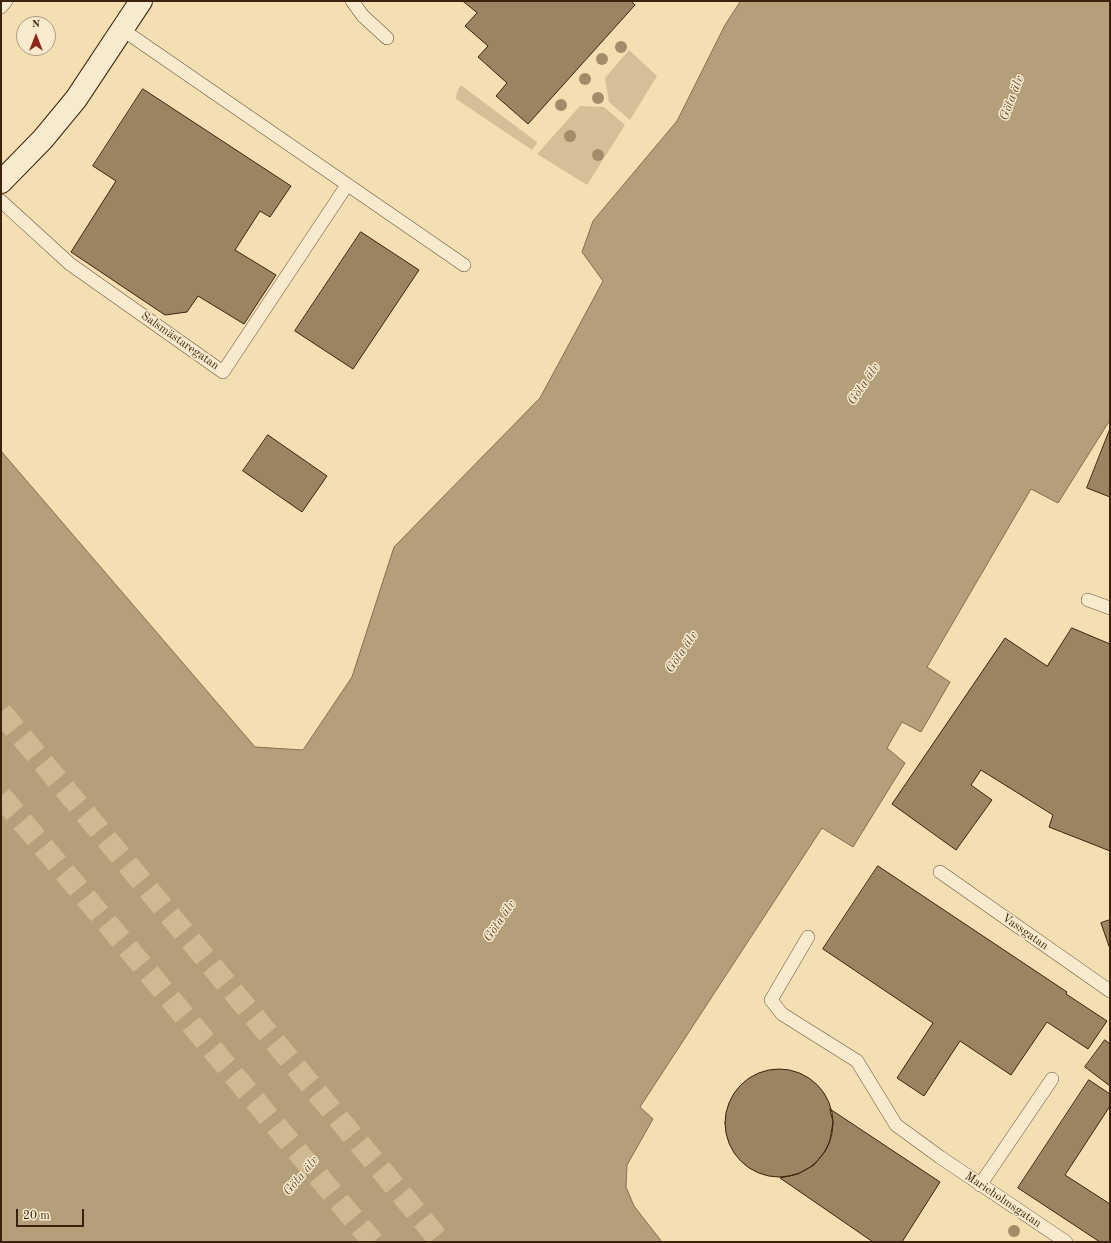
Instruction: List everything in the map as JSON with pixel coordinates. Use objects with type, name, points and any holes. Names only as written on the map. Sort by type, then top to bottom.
[{"type":"street","points":[[1,182],[43,139],[76,99],[141,1]]},
{"type":"lane","points":[[1,7],[6,1]]},
{"type":"lane","points":[[352,1],[363,16],[387,38]]},
{"type":"lane","points":[[123,30],[464,265]]},
{"type":"lane","name":"Salsmästaregatan","points":[[1,201],[70,264],[223,372],[348,185]]},
{"type":"lane","points":[[1088,600],[1110,608]]},
{"type":"lane","name":"Vassgatan","points":[[940,872],[1110,991]]},
{"type":"lane","name":"Marieholmsgatan","points":[[808,937],[771,1000],[782,1014],[857,1061],[896,1125],[980,1185],[1066,1242]]},
{"type":"lane","points":[[980,1185],[1052,1079]]},
{"type":"shaded area","points":[[629,50],[657,76],[630,120],[609,102],[605,78]]},
{"type":"shaded area","points":[[460,86],[537,142],[532,150],[456,99]]},
{"type":"shaded area","points":[[580,106],[604,107],[625,125],[587,185],[537,154]]},
{"type":"water","name":"Göta älv","points":[[741,1],[1110,1],[1110,420],[1058,503],[1031,489],[927,667],[950,682],[921,732],[902,722],[887,748],[905,763],[853,847],[822,828],[640,1107],[653,1119],[627,1165],[626,1187],[634,1206],[662,1242],[1,1242],[1,451],[255,747],[303,750],[352,677],[394,547],[540,398],[603,281],[582,252],[593,221],[677,121],[725,25]]},
{"type":"building","points":[[463,1],[631,1],[635,5],[528,124],[496,96],[507,83],[478,57],[488,46],[465,26],[477,13]]},
{"type":"building","points":[[143,89],[291,186],[270,217],[260,211],[235,250],[276,275],[244,324],[198,296],[187,312],[165,315],[71,252],[116,181],[93,166]]},
{"type":"building","points":[[361,232],[419,270],[353,369],[295,331]]},
{"type":"building","points":[[1110,429],[1110,497],[1087,488]]},
{"type":"building","points":[[268,435],[327,476],[302,512],[243,471]]},
{"type":"building","points":[[1072,628],[1110,644],[1110,851],[1049,827],[1053,815],[981,770],[971,785],[992,800],[956,850],[892,804],[1005,638],[1047,666]]},
{"type":"building","points":[[878,866],[1067,992],[1066,994],[1107,1021],[1088,1049],[1047,1022],[1011,1075],[960,1041],[924,1096],[897,1078],[933,1023],[823,949]]},
{"type":"building","points":[[1110,920],[1110,949],[1101,923]]},
{"type":"building","points":[[1105,1040],[1110,1044],[1110,1086],[1085,1067]]},
{"type":"building","points":[[779,1069],[809,1078],[817,1085],[824,1093],[833,1123],[824,1153],[817,1161],[809,1168],[779,1177],[749,1168],[741,1161],[734,1153],[725,1123],[734,1093],[741,1085],[749,1078]]},
{"type":"building","points":[[1089,1080],[1110,1094],[1110,1106],[1065,1175],[1110,1204],[1110,1242],[1100,1242],[1018,1188]]},
{"type":"building","points":[[830,1109],[940,1182],[902,1242],[873,1242],[780,1178],[798,1174],[814,1165],[826,1150],[830,1140],[833,1122]]},
{"type":"tunnel","points":[[1,712],[441,1242]]},
{"type":"tunnel","points":[[1,796],[373,1242]]}]
